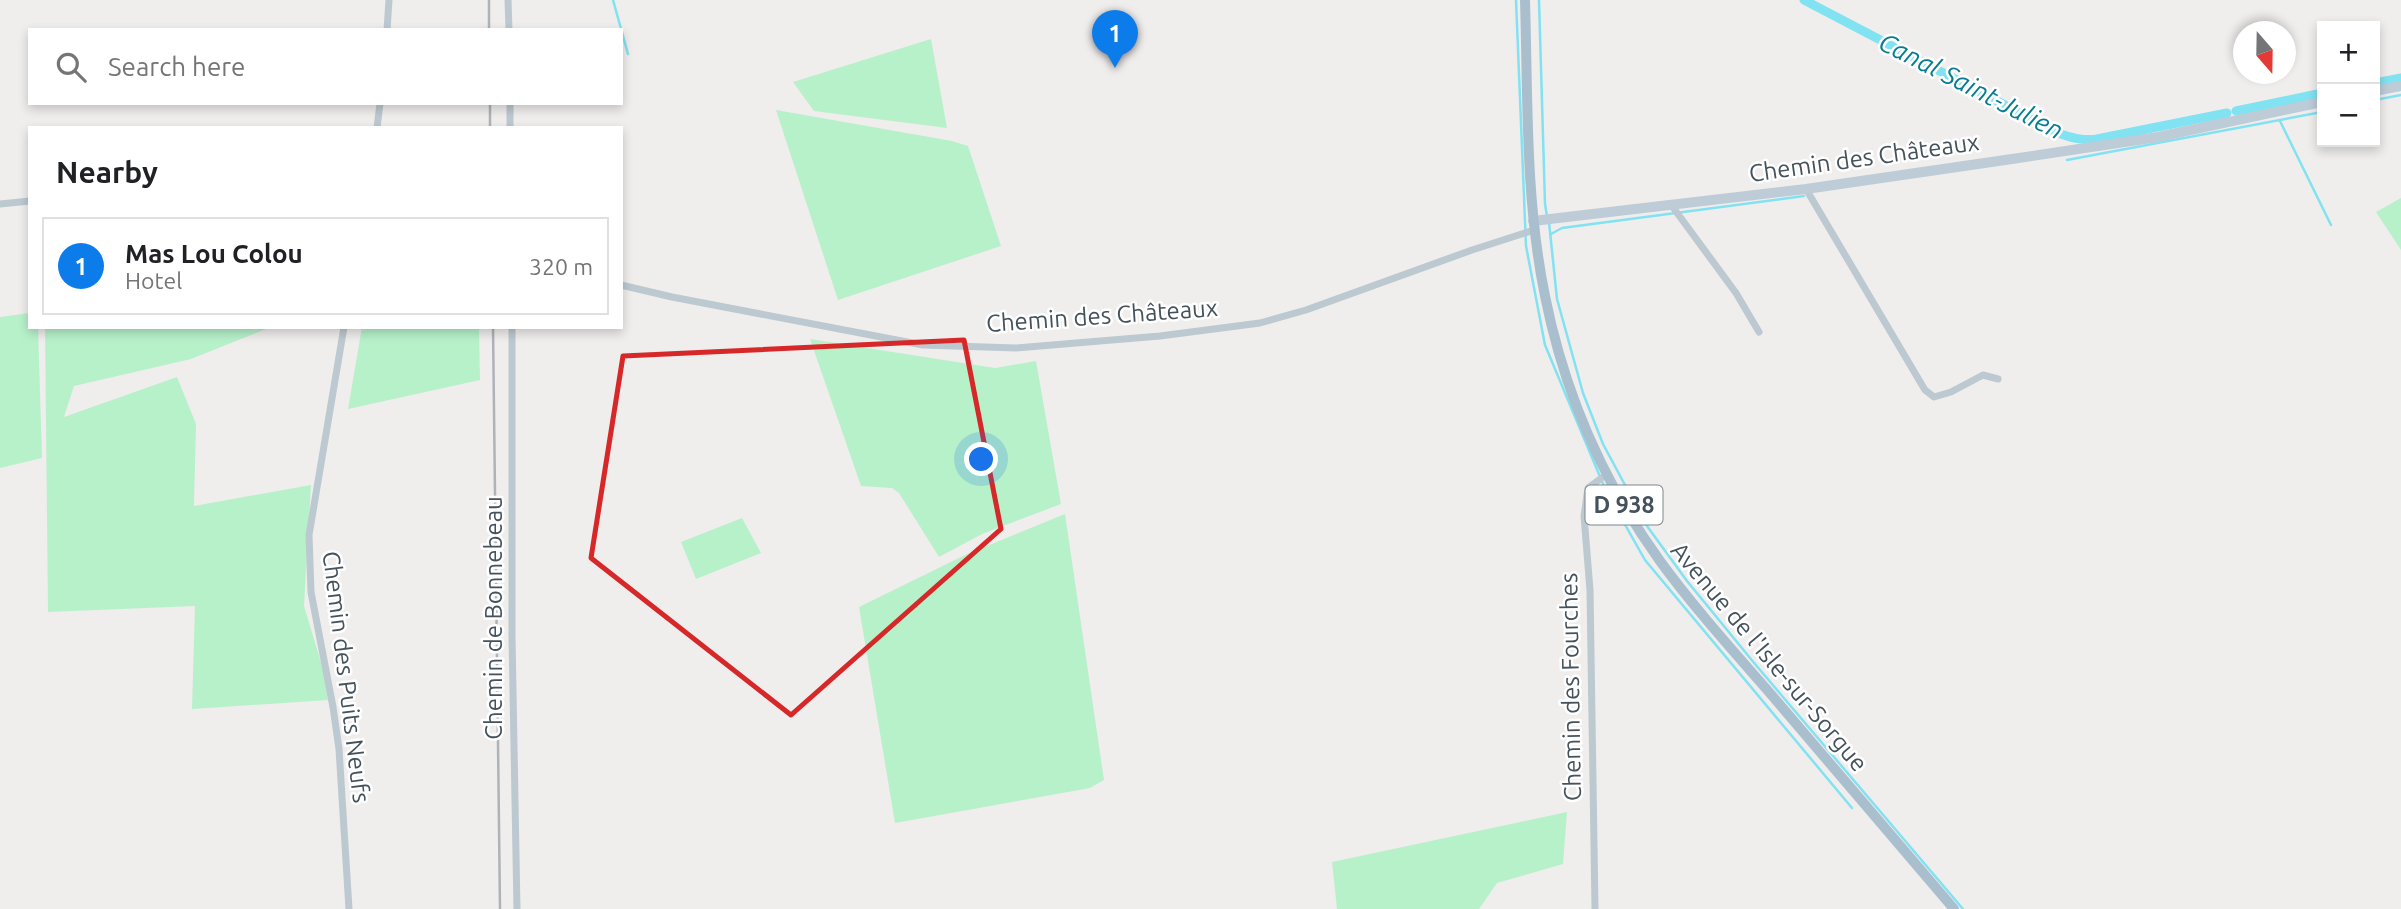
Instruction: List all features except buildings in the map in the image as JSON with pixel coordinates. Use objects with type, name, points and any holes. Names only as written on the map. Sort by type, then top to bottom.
[{"type":"main road","name":"Avenue de l'Isle-sur-Sorgue","points":[[1525,0],[1534,226],[1544,295],[1566,376],[1607,474],[1643,536],[1679,586],[1954,909]]},
{"type":"street","points":[[387,28],[389,0]]},
{"type":"street","points":[[508,0],[509,28]]},
{"type":"street","points":[[2380,90],[2401,86]]},
{"type":"street","name":"Chemin des Châteaux","points":[[623,285],[923,345],[1016,348],[1160,336],[1260,323],[1306,310],[1534,226],[1806,189],[2158,136],[2317,103]]},
{"type":"street","points":[[377,126],[380,105]]},
{"type":"street","points":[[510,105],[510,126]]},
{"type":"street","points":[[1806,189],[1925,390],[1934,397],[1941,396],[1983,375],[1998,379]]},
{"type":"street","points":[[0,204],[28,201]]},
{"type":"street","points":[[1672,206],[1736,293],[1759,332]]},
{"type":"street","name":"Chemin des Puits Neufs","points":[[344,329],[309,535],[309,566],[311,592],[338,738],[349,909]]},
{"type":"street","name":"Chemin de Bonnebeau","points":[[512,329],[512,636],[517,909]]},
{"type":"street","name":"Chemin des Fourches","points":[[1595,909],[1591,590],[1584,516],[1588,488],[1607,474]]},
{"type":"highlighted area","points":[[964,340],[1001,529],[791,715],[591,558],[623,356]]},
{"type":"green space","points":[[931,39],[947,128],[814,111],[793,82]]},
{"type":"green space","points":[[776,110],[968,146],[1001,246],[838,300]]},
{"type":"green space","points":[[2401,198],[2401,250],[2376,212]]},
{"type":"green space","points":[[28,313],[28,329],[38,329],[42,458],[0,468],[0,317]]},
{"type":"green space","points":[[45,329],[266,329],[191,359],[74,386],[64,417],[177,377],[196,424],[194,506],[311,485],[304,606],[323,669],[328,700],[192,709],[195,606],[48,612]]},
{"type":"green space","points":[[362,329],[479,329],[480,380],[348,409]]},
{"type":"green space","points":[[810,339],[995,368],[1036,361],[1061,504],[982,534],[939,557],[899,493],[892,488],[861,486]]},
{"type":"green space","points":[[1065,514],[1104,780],[1090,788],[895,823],[859,607],[967,554]]},
{"type":"green space","points":[[742,518],[761,553],[696,579],[681,542]]},
{"type":"green space","points":[[1567,812],[1563,864],[1497,883],[1479,909],[1337,909],[1332,862]]},
{"type":"waterway","points":[[613,0],[621,28]]},
{"type":"waterway","points":[[1516,0],[1526,246],[1545,345],[1606,491],[1645,560],[1852,808]]},
{"type":"waterway","points":[[1539,0],[1547,216]]},
{"type":"waterway","name":"Canal Saint-Julien","points":[[1804,0],[2058,133],[2073,138],[2097,139],[2227,113]]},
{"type":"waterway","points":[[623,36],[628,54]]},
{"type":"waterway","name":"Canal Saint-Julien","points":[[2380,82],[2401,78]]},
{"type":"waterway","name":"Canal Saint-Julien","points":[[2236,111],[2317,94]]},
{"type":"waterway","points":[[2380,99],[2401,95]]},
{"type":"waterway","points":[[2067,160],[2317,113]]},
{"type":"waterway","points":[[2280,121],[2331,225]]},
{"type":"waterway","points":[[1551,234],[1562,228],[1804,196]]},
{"type":"waterway","points":[[1549,222],[1557,299],[1583,393],[1603,444],[1647,526],[1687,581],[1755,664],[1963,909]]},
{"type":"railway","points":[[489,0],[489,28]]},
{"type":"railway","points":[[490,105],[490,126]]},
{"type":"railway","points":[[493,329],[500,909]]},
{"type":"place","name":"Mas Lou Colou","points":[[1115,68]]}]
